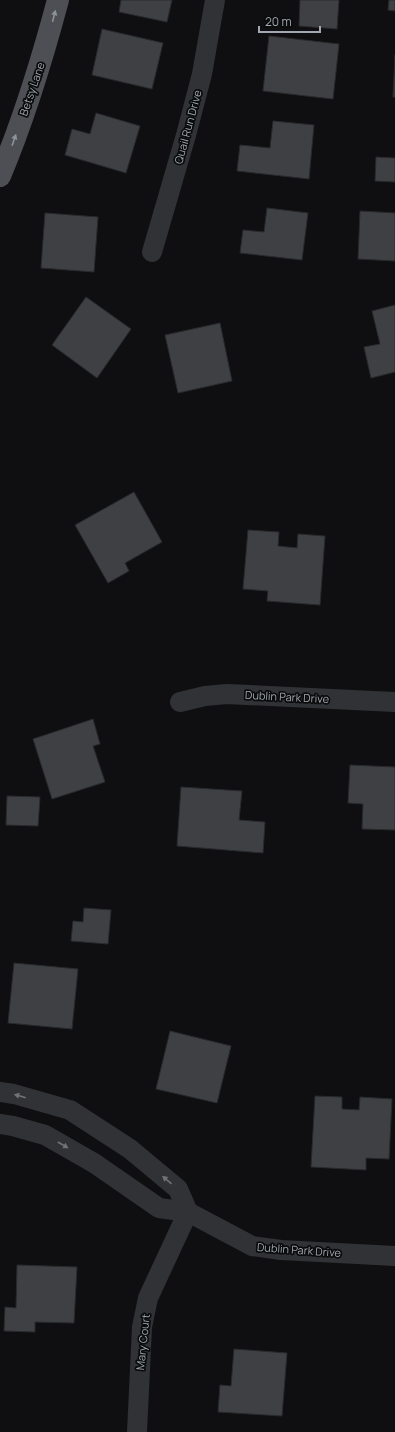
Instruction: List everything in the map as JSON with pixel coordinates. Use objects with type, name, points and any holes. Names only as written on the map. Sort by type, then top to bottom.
[{"type":"main road","name":"Betsy Lane","points":[[0,176],[44,52],[58,0]]},
{"type":"street","name":"Quail Run Drive","points":[[152,252],[202,74],[215,0]]},
{"type":"street","name":"Dublin Park Drive","points":[[180,702],[205,696],[228,694],[395,702]]},
{"type":"street","points":[[0,1092],[14,1094],[70,1110],[130,1150],[178,1189],[188,1212]]},
{"type":"street","points":[[33,1132],[46,1103]]},
{"type":"street","name":"Dublin Park Drive","points":[[0,1124],[46,1135],[94,1164],[159,1208],[188,1212],[252,1246],[281,1250],[395,1256]]},
{"type":"street","name":"Mary Court","points":[[137,1432],[142,1327],[148,1298],[188,1212]]},
{"type":"building","points":[[121,0],[172,0],[167,22],[119,12]]},
{"type":"building","points":[[300,0],[339,0],[337,29],[299,26]]},
{"type":"building","points":[[389,0],[395,0],[395,11],[388,10]]},
{"type":"building","points":[[102,29],[163,43],[152,89],[92,75]]},
{"type":"building","points":[[269,36],[339,44],[333,99],[263,91]]},
{"type":"building","points":[[395,55],[395,97],[393,97]]},
{"type":"building","points":[[96,113],[140,126],[126,173],[65,155],[72,129],[90,134]]},
{"type":"building","points":[[273,121],[314,125],[309,179],[237,171],[240,145],[270,148]]},
{"type":"building","points":[[376,157],[395,158],[395,182],[375,181]]},
{"type":"building","points":[[267,208],[308,213],[302,260],[240,253],[243,230],[264,232]]},
{"type":"building","points":[[360,211],[395,213],[395,261],[358,259]]},
{"type":"building","points":[[45,213],[98,217],[94,272],[41,268]]},
{"type":"building","points":[[86,297],[131,329],[97,378],[52,345]]},
{"type":"building","points":[[395,305],[395,372],[371,378],[364,347],[380,344],[372,311]]},
{"type":"building","points":[[220,323],[232,381],[178,393],[165,335]]},
{"type":"building","points":[[134,492],[162,542],[125,563],[129,571],[108,583],[75,525]]},
{"type":"building","points":[[248,530],[279,532],[278,546],[297,548],[298,534],[325,536],[320,605],[267,601],[268,591],[243,589]]},
{"type":"building","points":[[93,719],[100,744],[93,746],[105,782],[52,799],[33,739]]},
{"type":"building","points":[[350,765],[395,767],[395,830],[362,829],[363,804],[348,803]]},
{"type":"building","points":[[181,787],[242,791],[239,820],[265,822],[263,853],[177,846]]},
{"type":"building","points":[[7,796],[40,797],[38,826],[6,825]]},
{"type":"building","points":[[84,908],[111,910],[108,944],[71,941],[73,921],[83,922]]},
{"type":"building","points":[[14,963],[78,969],[72,1029],[8,1023]]},
{"type":"building","points":[[170,1031],[231,1046],[217,1103],[156,1089]]},
{"type":"building","points":[[315,1096],[342,1097],[342,1109],[359,1110],[360,1097],[392,1099],[389,1159],[366,1158],[366,1170],[311,1167]]},
{"type":"building","points":[[17,1265],[77,1267],[74,1323],[35,1322],[35,1332],[4,1331],[5,1307],[16,1308]]},
{"type":"building","points":[[234,1349],[287,1353],[282,1416],[218,1412],[220,1385],[231,1386]]}]
